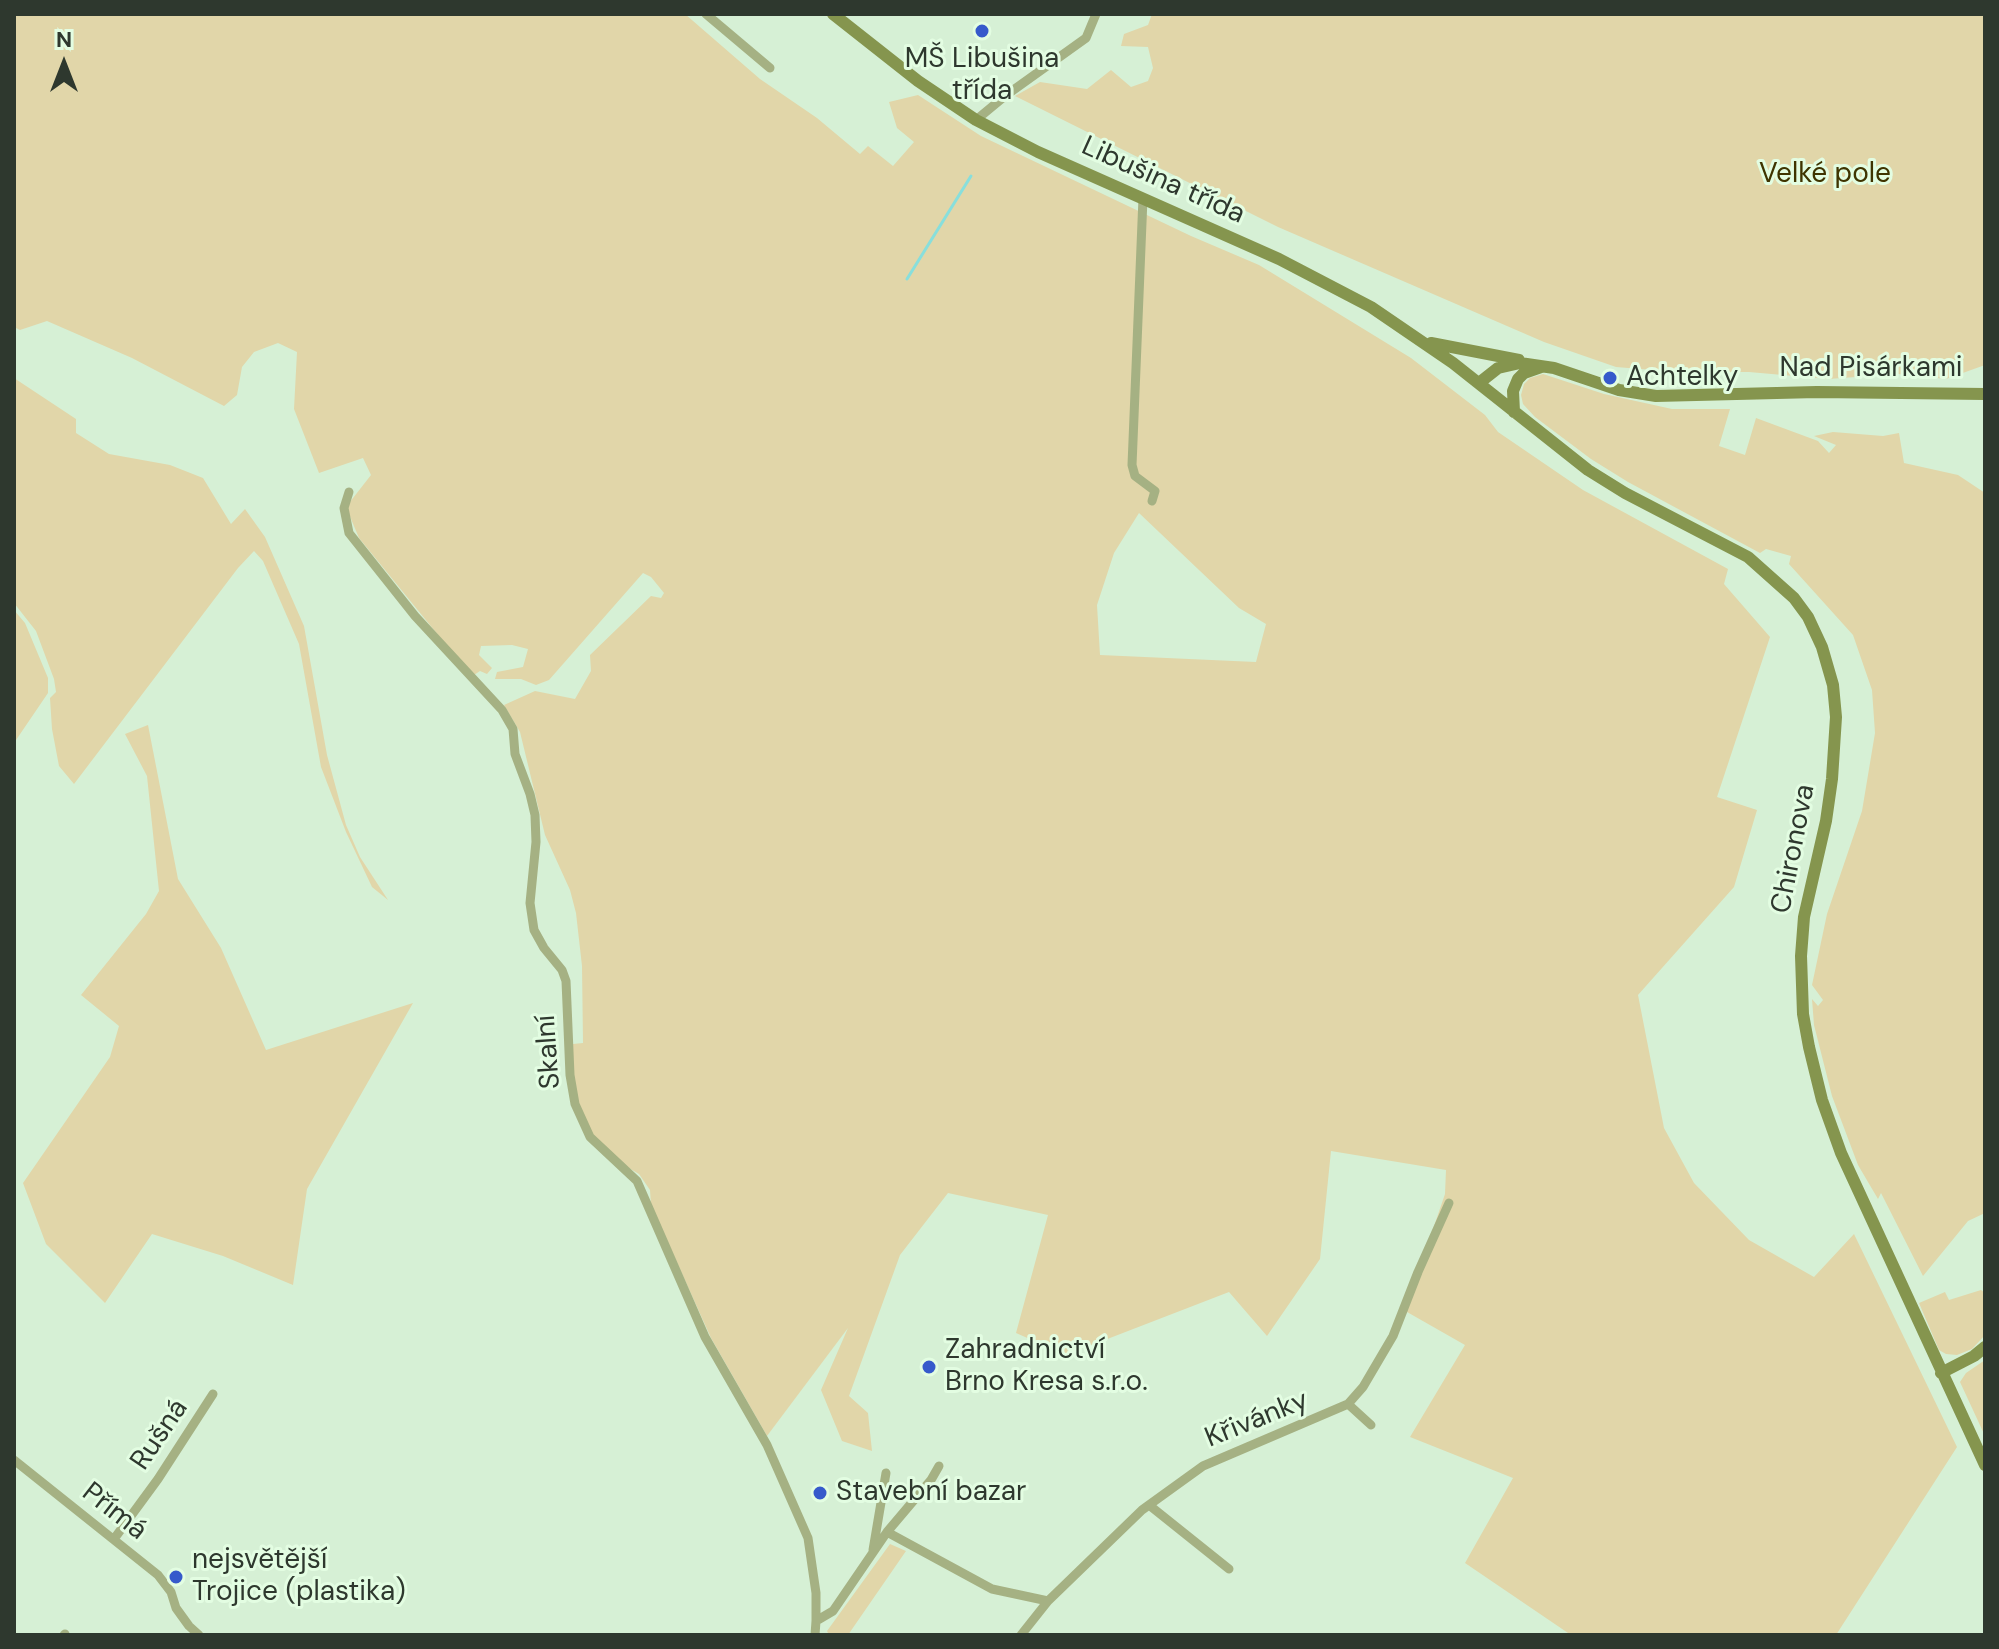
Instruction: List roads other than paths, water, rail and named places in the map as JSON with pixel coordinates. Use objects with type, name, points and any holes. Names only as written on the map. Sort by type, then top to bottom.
[{"type":"street","points":[[706,14],[770,68]]},
{"type":"street","name":"Libušina třída","points":[[833,14],[929,89],[976,120],[1038,152],[1310,274],[1371,307],[1479,383]]},
{"type":"street","points":[[976,120],[1086,38],[1096,14]]},
{"type":"street","points":[[1143,198],[1132,465],[1135,476],[1155,491],[1152,501]]},
{"type":"street","points":[[1421,340],[1447,348],[1545,366]]},
{"type":"street","name":"Nad Pisárkami","points":[[1479,383],[1498,368],[1509,364],[1545,366],[1619,390],[1656,396],[1833,391],[1985,394]]},
{"type":"street","points":[[1514,412],[1513,391],[1518,379],[1527,371],[1545,366]]},
{"type":"street","name":"Chironova","points":[[1479,383],[1600,478],[1758,565],[1794,598],[1818,635],[1833,685],[1837,736],[1826,821],[1804,917],[1801,956],[1803,1014],[1822,1100],[1841,1153],[1985,1465]]},
{"type":"street","name":"Skalní","points":[[349,492],[344,508],[349,533],[415,616],[502,710],[513,729],[515,754],[535,815],[536,842],[530,903],[534,930],[562,970],[566,981],[570,1075],[575,1104],[590,1137],[637,1181],[705,1337],[767,1445],[808,1538],[816,1593],[815,1635]]},
{"type":"street","name":"Křivánky","points":[[1021,1635],[1048,1601],[1149,1505],[1203,1466],[1348,1404],[1363,1387],[1393,1336],[1449,1203]]},
{"type":"street","points":[[1941,1373],[1985,1347]]},
{"type":"street","name":"Rušná","points":[[114,1539],[158,1479],[213,1394]]},
{"type":"street","points":[[1348,1404],[1371,1425]]},
{"type":"street","name":"Přímá","points":[[14,1460],[158,1575],[171,1592],[176,1608],[199,1635]]},
{"type":"street","points":[[816,1621],[833,1611],[887,1532],[939,1466]]},
{"type":"street","points":[[873,1553],[886,1473]]},
{"type":"street","points":[[1149,1505],[1229,1569]]},
{"type":"street","points":[[887,1532],[992,1589],[1048,1601]]},
{"type":"waterway","points":[[907,279],[971,176]]},
{"type":"place","name":"MŠ Libušina třída","points":[[982,31]]},
{"type":"place","name":"Achtelky","points":[[1610,378]]},
{"type":"place","name":"Zahradnictví Brno Kresa s.r.o.","points":[[929,1367]]},
{"type":"place","name":"Stavební bazar","points":[[820,1493]]},
{"type":"place","name":"nejsvětější Trojice (plastika)","points":[[176,1577]]},
{"type":"park label","name":"Velké pole","points":[[1825,175]]}]
